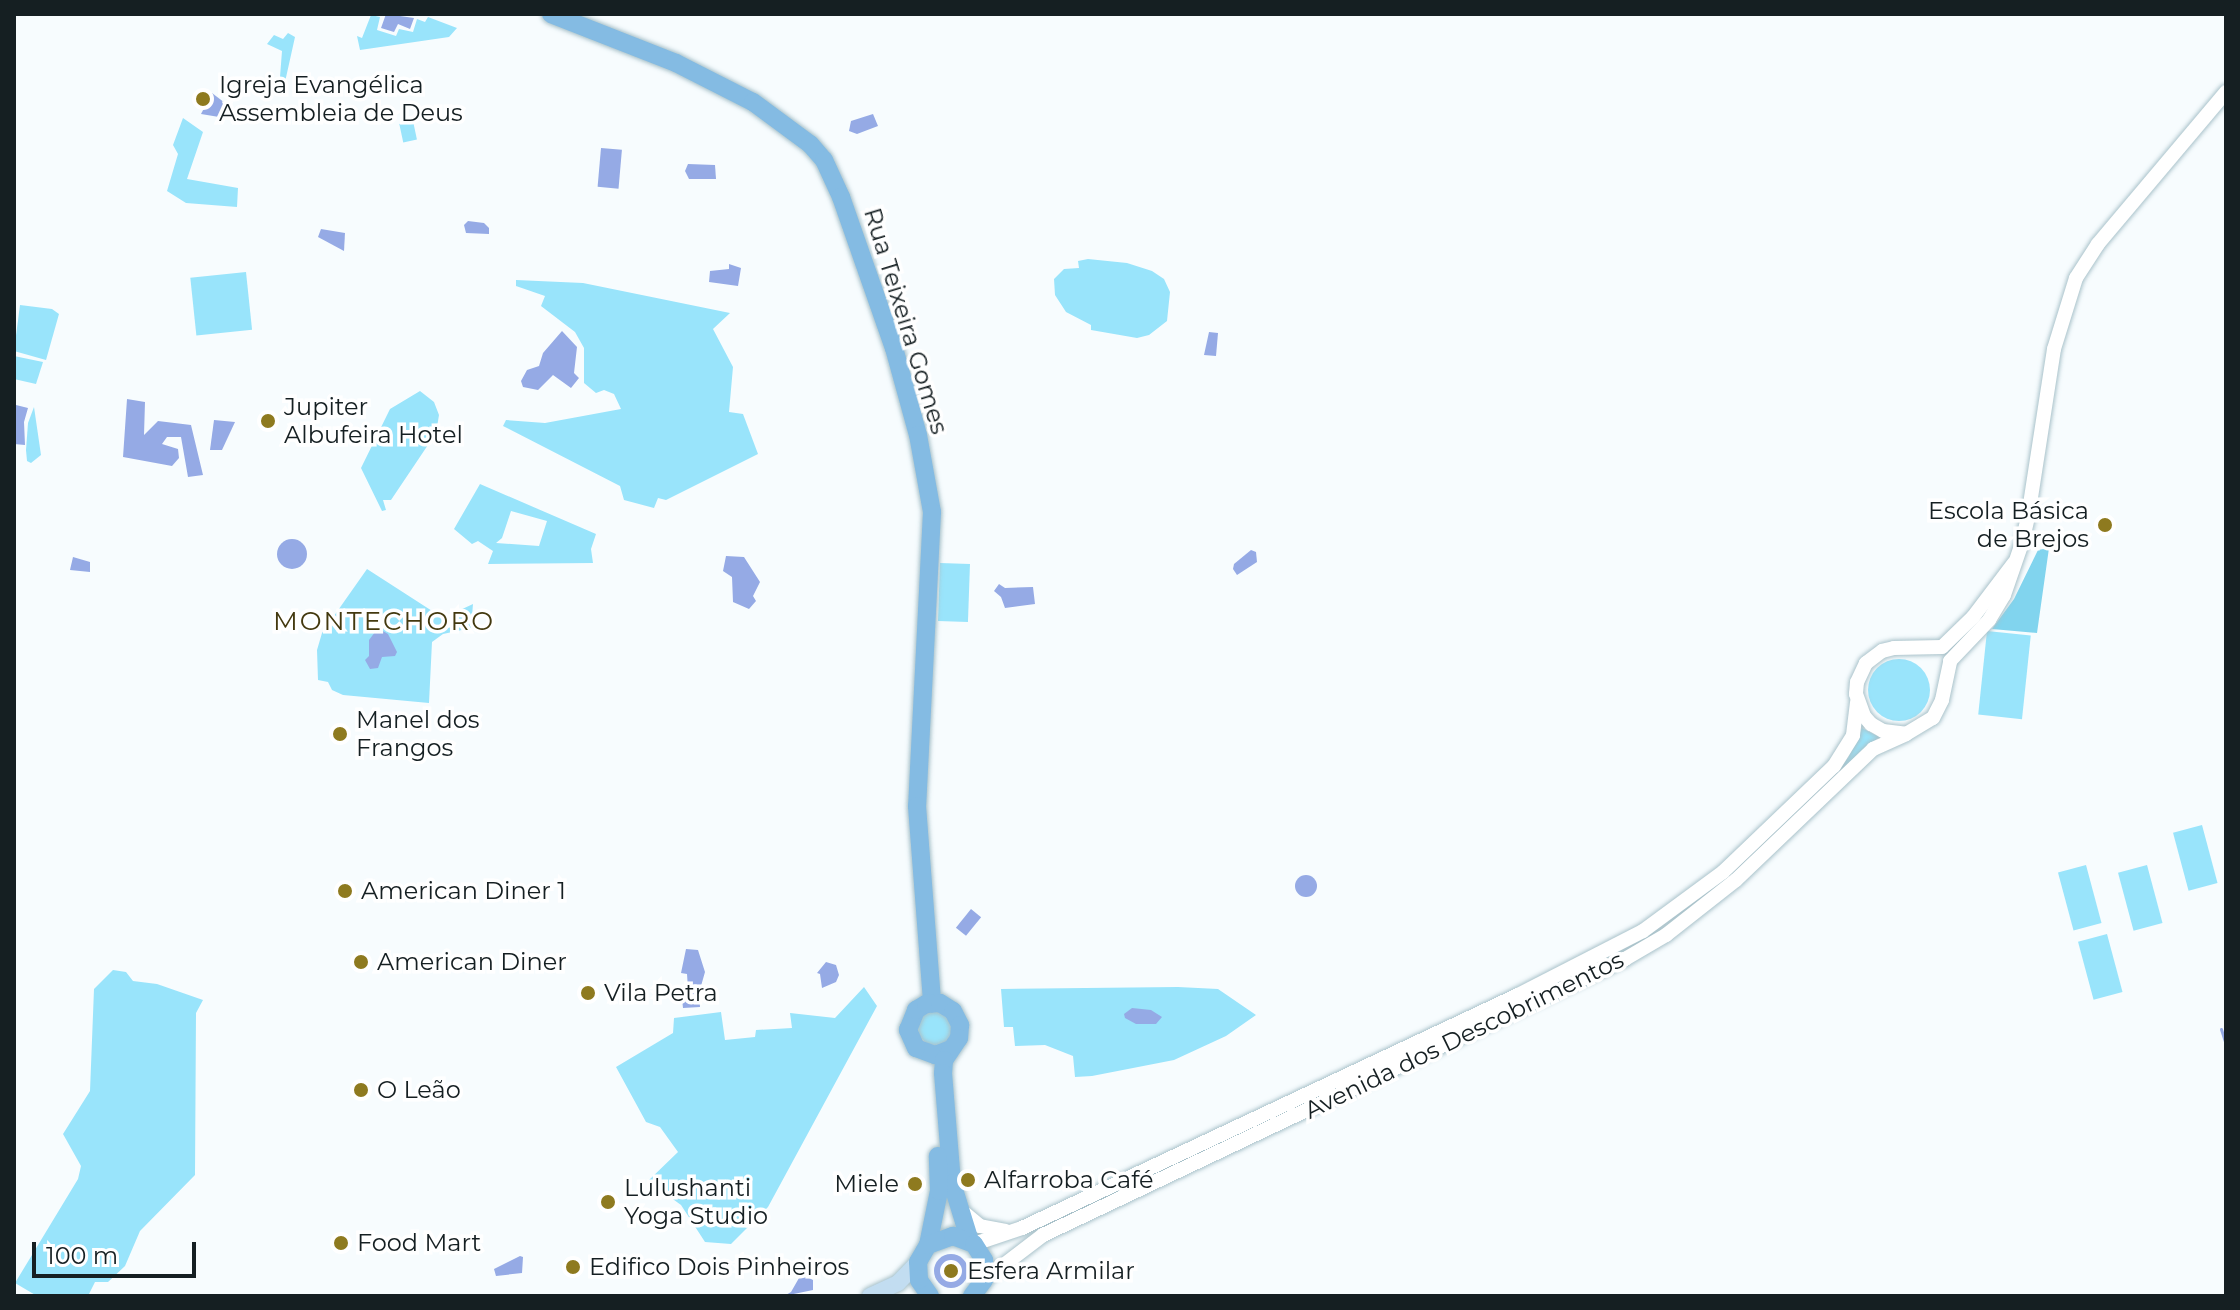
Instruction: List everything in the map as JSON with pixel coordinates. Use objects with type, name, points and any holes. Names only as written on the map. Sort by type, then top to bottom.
[{"type":"main road","name":"Rua Teixeira Gomes","points":[[551,14],[676,63],[753,102],[810,144],[824,160],[841,197],[894,348],[929,486],[932,537],[917,806],[932,1003]]},
{"type":"main road","points":[[928,1296],[919,1280],[939,1178],[933,1076],[927,1054],[911,1042],[908,1024],[916,1010],[932,1003],[947,1006],[958,1017],[961,1032],[944,1060],[943,1073],[952,1183],[972,1243],[984,1260],[976,1291]]},
{"type":"main road","points":[[927,1054],[951,1049]]},
{"type":"main road","points":[[870,1296],[898,1283],[923,1254],[953,1236],[972,1243]]},
{"type":"street","points":[[2014,563],[1951,641],[1931,650],[1882,651],[1866,663],[1857,682],[1857,702],[1871,724],[1883,731],[1906,734],[1933,718],[1950,661],[1989,620],[2004,595],[2014,563],[2028,517],[2054,349],[2076,278],[2098,244],[2225,96]]},
{"type":"street","points":[[1908,649],[1932,664],[1943,690]]},
{"type":"street","name":"Avenida dos Descobrimentos","points":[[972,1243],[1022,1228],[1518,995],[1643,931],[1723,872],[1834,766],[1846,752],[1853,735],[1857,702]]},
{"type":"street","name":"Avenida dos Descobrimentos","points":[[976,1291],[1043,1235],[1625,959],[1666,935],[1736,880],[1873,749],[1906,734]]},
{"type":"street","points":[[958,1207],[970,1219],[990,1230],[1022,1228]]},
{"type":"shaded area","points":[[386,14],[414,18],[410,29],[398,24],[394,32],[381,28]]},
{"type":"shaded area","points":[[371,15],[380,17],[377,30],[396,36],[399,29],[413,32],[417,19],[425,22],[428,17],[457,28],[449,37],[360,50],[357,36],[362,38]]},
{"type":"shaded area","points":[[288,33],[295,37],[285,82],[280,77],[282,51],[267,44],[274,35],[283,39]]},
{"type":"shaded area","points":[[212,93],[225,103],[229,112],[225,118],[201,114]]},
{"type":"shaded area","points":[[873,114],[878,126],[857,134],[849,131],[851,121]]},
{"type":"shaded area","points":[[183,118],[203,132],[187,179],[238,188],[237,207],[186,203],[167,191],[178,154],[173,145]]},
{"type":"shaded area","points":[[413,121],[417,140],[403,142],[399,124]]},
{"type":"shaded area","points":[[601,148],[622,150],[619,189],[598,187]]},
{"type":"shaded area","points":[[688,164],[715,165],[716,179],[689,179],[685,171]]},
{"type":"shaded area","points":[[468,221],[484,223],[489,228],[489,234],[466,233],[464,225]]},
{"type":"shaded area","points":[[321,229],[345,233],[344,251],[318,237]]},
{"type":"shaded area","points":[[1088,259],[1127,263],[1152,271],[1164,279],[1170,292],[1167,321],[1149,335],[1137,338],[1091,330],[1091,325],[1066,312],[1055,295],[1054,279],[1064,269],[1079,268],[1078,261]]},
{"type":"shaded area","points":[[729,264],[741,268],[738,286],[709,282],[710,271],[729,269]]},
{"type":"shaded area","points":[[246,272],[252,330],[196,336],[190,278]]},
{"type":"shaded area","points":[[516,280],[583,283],[730,313],[713,329],[733,367],[729,412],[743,414],[758,454],[666,500],[658,498],[654,508],[624,500],[620,486],[503,426],[506,420],[545,423],[621,409],[614,394],[604,390],[596,393],[584,383],[584,348],[575,332],[541,306],[545,296],[516,286]]},
{"type":"shaded area","points":[[20,305],[52,309],[59,314],[46,360],[14,351]]},
{"type":"shaded area","points":[[562,331],[577,347],[574,373],[579,378],[571,388],[553,375],[538,390],[523,387],[521,381],[527,370],[539,366],[543,353]]},
{"type":"shaded area","points":[[1209,332],[1218,333],[1216,356],[1204,355]]},
{"type":"shaded area","points":[[14,356],[43,362],[36,384],[14,379]]},
{"type":"shaded area","points":[[420,391],[434,402],[439,415],[436,433],[391,500],[383,500],[386,510],[382,511],[361,468],[390,409]]},
{"type":"shaded area","points":[[127,399],[145,402],[144,435],[158,421],[191,425],[203,475],[188,477],[181,437],[167,437],[162,444],[178,449],[179,458],[172,466],[123,457]]},
{"type":"shaded area","points":[[16,405],[28,408],[24,422],[25,445],[14,444]]},
{"type":"shaded area","points":[[34,407],[41,455],[31,463],[27,461],[26,450],[28,423]]},
{"type":"shaded area","points":[[214,420],[235,422],[222,450],[210,450]]},
{"type":"shaded area","points":[[480,484],[596,534],[591,549],[593,563],[488,564],[493,551],[478,541],[472,544],[454,529]],"holes":[[[511,511],[547,521],[539,546],[496,543],[502,538]]]},
{"type":"shaded area","points":[[292,539],[303,543],[307,554],[303,565],[292,569],[281,565],[277,554],[281,543]]},
{"type":"shaded area","points":[[2049,548],[2037,633],[1992,629],[2014,599],[2038,550]]},
{"type":"shaded area","points":[[1251,550],[1256,552],[1257,562],[1237,575],[1234,564]]},
{"type":"shaded area","points":[[726,556],[744,557],[760,582],[753,596],[756,601],[749,609],[733,602],[732,577],[723,571]]},
{"type":"shaded area","points":[[73,557],[90,562],[90,572],[70,570]]},
{"type":"shaded area","points":[[940,563],[970,564],[968,622],[938,621]]},
{"type":"shaded area","points":[[367,569],[443,618],[473,604],[471,628],[443,634],[432,642],[429,703],[343,695],[332,690],[328,682],[318,680],[317,650],[322,633]]},
{"type":"shaded area","points":[[999,584],[1005,588],[1033,587],[1035,604],[1005,608],[1001,597],[994,591]]},
{"type":"shaded area","points":[[378,628],[388,634],[397,652],[395,656],[382,657],[378,668],[370,669],[365,660],[369,656],[369,640]]},
{"type":"shaded area","points":[[1987,631],[2031,636],[2022,719],[1978,715]]},
{"type":"shaded area","points":[[1899,659],[1921,668],[1930,690],[1921,712],[1899,721],[1877,712],[1868,690],[1877,668]]},
{"type":"shaded area","points":[[1862,728],[1879,737],[1705,897],[1848,758]]},
{"type":"shaded area","points":[[2202,825],[2218,883],[2189,891],[2173,833]]},
{"type":"shaded area","points":[[2086,865],[2102,923],[2074,930],[2058,873]]},
{"type":"shaded area","points":[[2147,865],[2163,923],[2134,931],[2118,873]]},
{"type":"shaded area","points":[[1306,875],[1314,878],[1317,886],[1314,894],[1306,897],[1298,894],[1295,886],[1298,878]]},
{"type":"shaded area","points":[[971,909],[981,917],[966,936],[956,928]]},
{"type":"shaded area","points":[[2107,934],[2123,992],[2094,1000],[2078,942]]},
{"type":"shaded area","points":[[686,949],[698,950],[705,972],[699,993],[700,1007],[683,1008],[681,990],[688,989],[687,974],[681,973]]},
{"type":"shaded area","points":[[826,962],[836,965],[839,975],[836,982],[822,988],[820,974],[817,973]]},
{"type":"shaded area","points":[[113,970],[126,972],[133,981],[157,984],[203,1000],[196,1013],[195,1175],[140,1231],[125,1266],[108,1282],[95,1282],[88,1296],[37,1296],[15,1283],[78,1179],[81,1166],[63,1134],[90,1091],[94,989]]},
{"type":"shaded area","points":[[864,987],[877,1006],[768,1207],[731,1244],[705,1242],[681,1205],[648,1181],[678,1152],[660,1127],[646,1122],[616,1067],[673,1033],[674,1018],[721,1012],[725,1040],[755,1037],[756,1030],[792,1028],[790,1013],[835,1018]]},
{"type":"shaded area","points":[[1001,989],[1218,989],[1256,1015],[1226,1036],[1174,1060],[1075,1077],[1073,1056],[1045,1045],[1015,1046],[1013,1027],[1004,1027]]},
{"type":"shaded area","points":[[1132,1008],[1151,1010],[1162,1017],[1156,1024],[1136,1024],[1125,1018],[1124,1014]]},
{"type":"shaded area","points":[[935,1011],[947,1016],[952,1028],[947,1040],[935,1045],[923,1040],[918,1028],[923,1016]]},
{"type":"shaded area","points":[[951,1254],[963,1259],[968,1271],[963,1283],[951,1288],[939,1283],[934,1271],[939,1259]]},
{"type":"shaded area","points":[[523,1257],[522,1273],[496,1276],[494,1269]]},
{"type":"shaded area","points":[[799,1278],[813,1280],[813,1290],[784,1296],[791,1292]]},
{"type":"waterway","points":[[2221,1029],[2226,1044]]},
{"type":"place","name":"Igreja Evangélica Assembleia de Deus","points":[[203,99]]},
{"type":"place","name":"Jupiter Albufeira Hotel","points":[[268,421]]},
{"type":"place","name":"Escola Básica de Brejos","points":[[2105,525]]},
{"type":"place","name":"Manel dos Frangos","points":[[340,734]]},
{"type":"place","name":"American Diner 1","points":[[345,891]]},
{"type":"place","name":"American Diner","points":[[361,962]]},
{"type":"place","name":"Vila Petra","points":[[588,993]]},
{"type":"place","name":"O Leão","points":[[361,1090]]},
{"type":"place","name":"Alfarroba Café","points":[[968,1180]]},
{"type":"place","name":"Miele","points":[[915,1184]]},
{"type":"place","name":"Lulushanti Yoga Studio","points":[[608,1202]]},
{"type":"place","name":"Food Mart","points":[[341,1243]]},
{"type":"place","name":"Edifico Dois Pinheiros","points":[[573,1267]]},
{"type":"place","name":"Esfera Armilar","points":[[951,1271]]},
{"type":"district","name":"MONTECHORO","points":[[384,622]]}]
